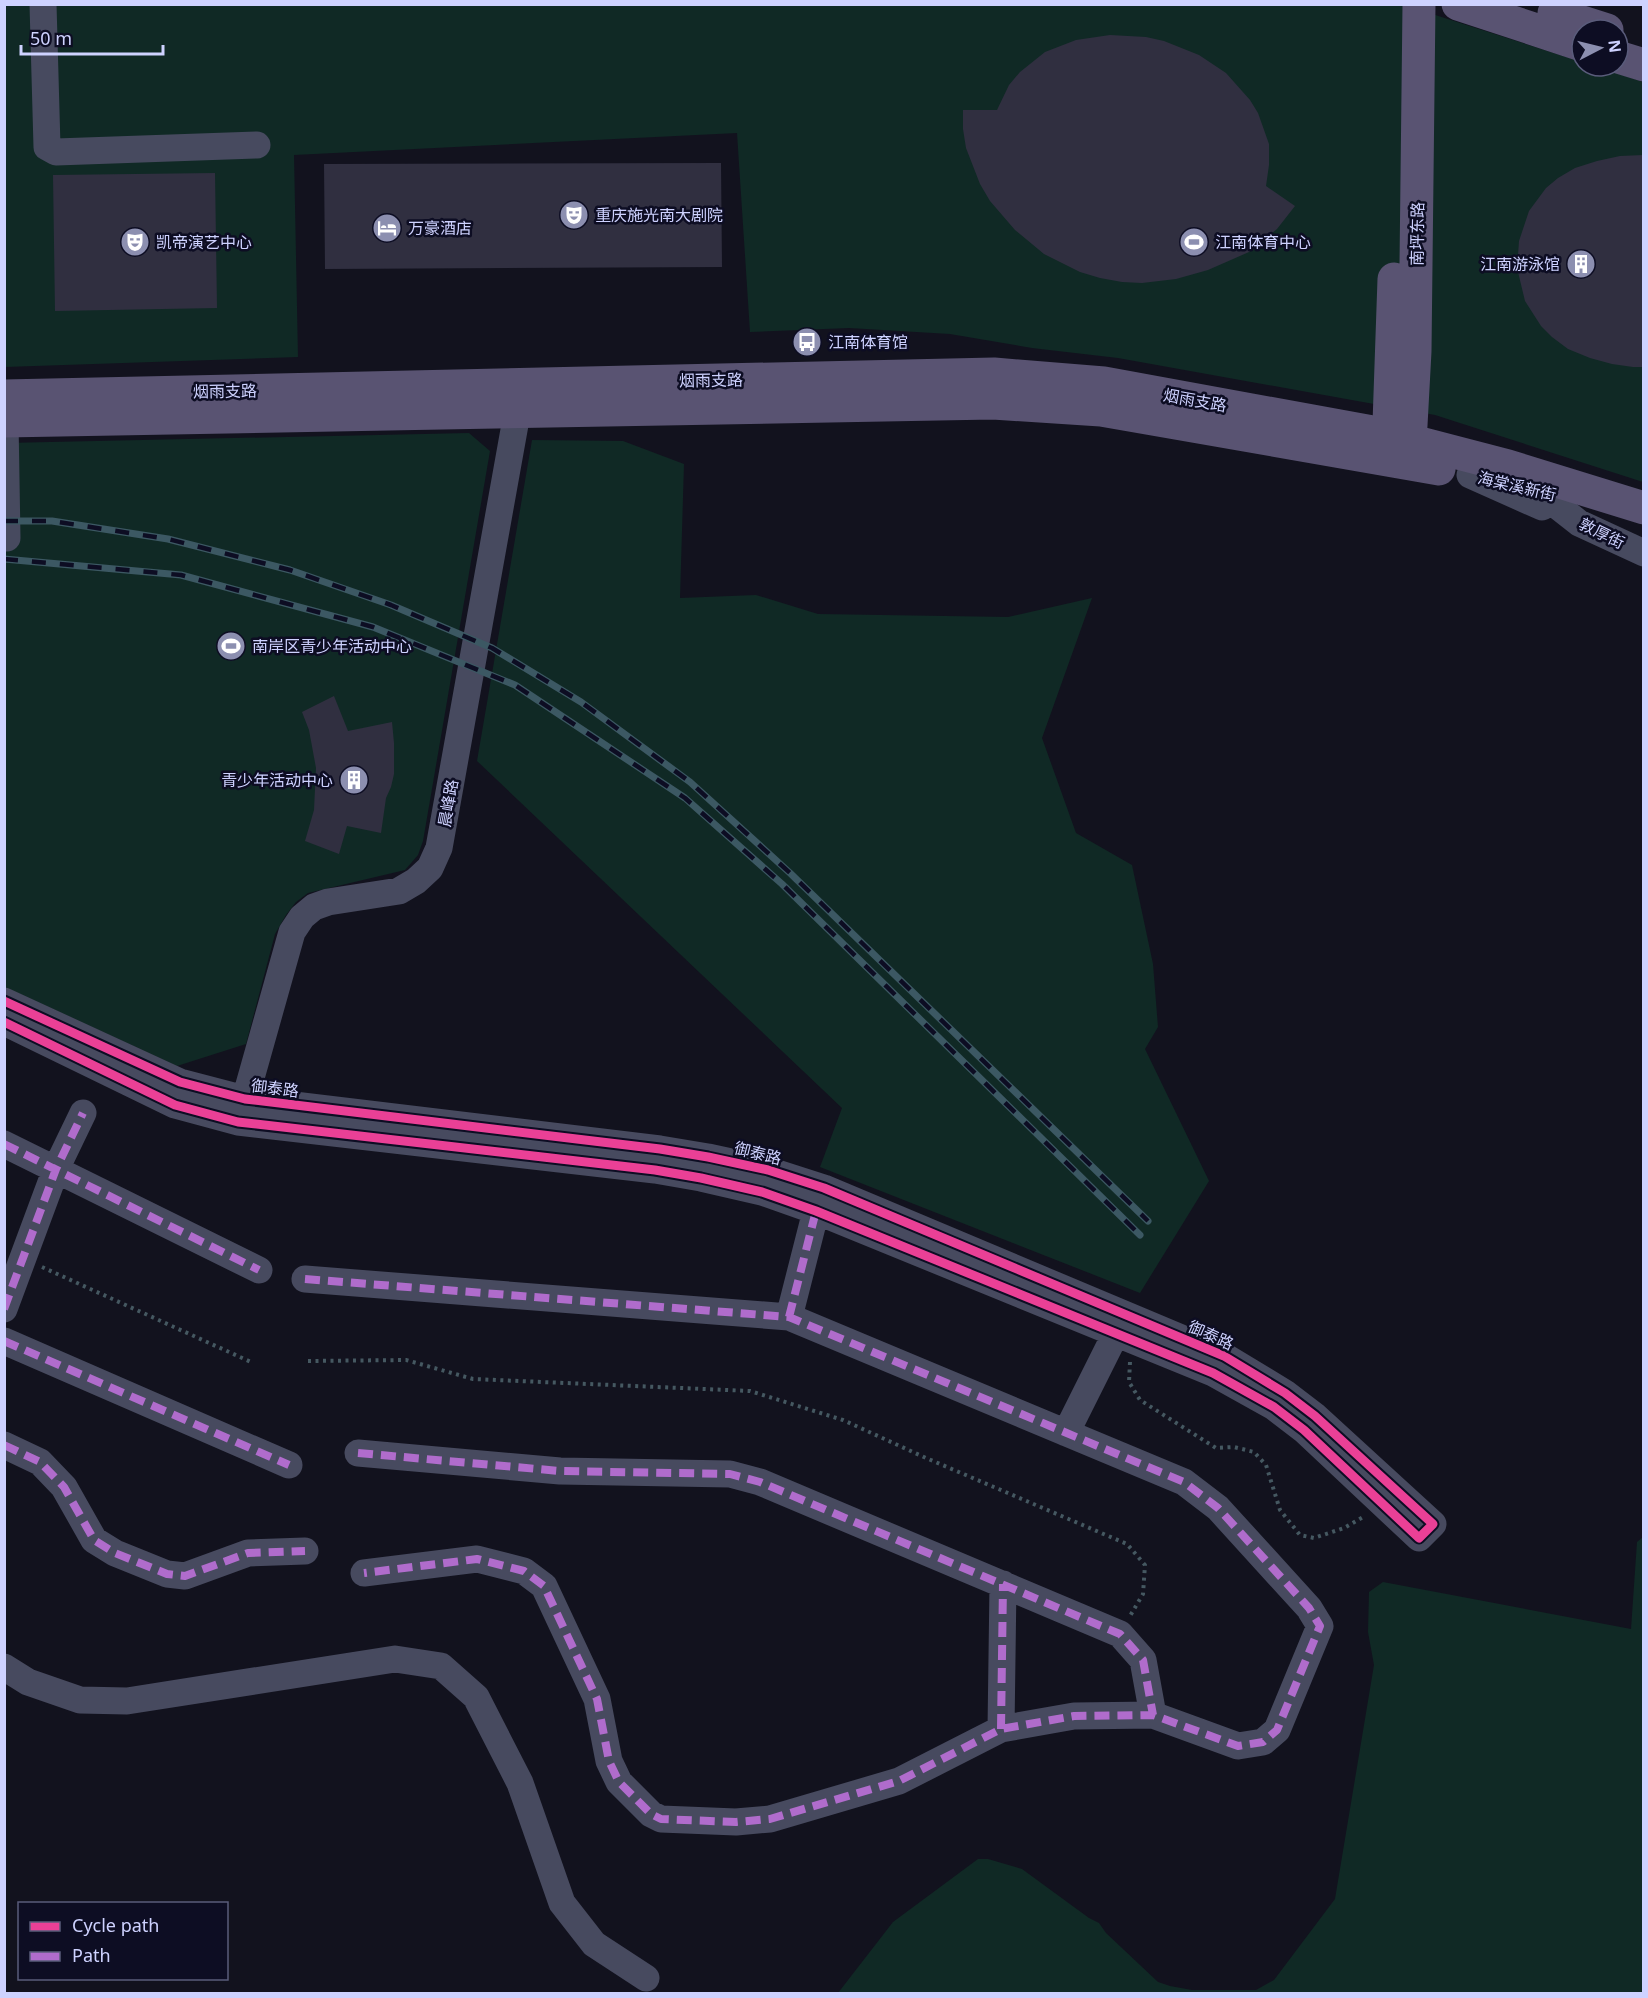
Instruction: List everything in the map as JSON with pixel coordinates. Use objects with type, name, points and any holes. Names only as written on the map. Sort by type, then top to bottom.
[{"type":"main road","name":"南坪东路","points":[[1399,4],[1404,350]]},
{"type":"main road","name":"南坪东路","points":[[1399,450],[1419,4]]},
{"type":"main road","points":[[1458,4],[1570,41]]},
{"type":"main road","points":[[1526,4],[1570,18]]},
{"type":"main road","name":"烟雨支路","points":[[4,421],[994,374],[1104,383],[1399,450]]},
{"type":"main road","name":"烟雨支路","points":[[4,396],[520,398]]},
{"type":"main road","name":"海棠溪新街","points":[[1399,450],[1508,466],[1644,508]]},
{"type":"main road","name":"海棠溪新街","points":[[1399,450],[1470,475],[1534,488],[1644,522]]},
{"type":"street","points":[[43,4],[47,147],[56,152],[257,145]]},
{"type":"street","name":"晨峰路","points":[[242,1111],[292,932],[302,917],[314,907],[328,902],[399,891],[416,881],[430,868],[439,848],[520,398]]},
{"type":"street","points":[[4,421],[7,538],[4,538]]},
{"type":"street","name":"敦厚街","points":[[1508,466],[1579,523],[1644,553]]},
{"type":"street","points":[[1470,475],[1579,523]]},
{"type":"street","name":"御泰路","points":[[4,1001],[242,1111],[655,1170],[762,1192],[1124,1330],[1224,1356],[1285,1393],[1315,1416],[1426,1531],[1385,1504],[1304,1430],[1274,1407],[1213,1373],[1124,1330],[824,1188],[768,1170],[660,1149],[242,1111],[175,1105],[4,1022]]},
{"type":"street","points":[[4,1309],[56,1169],[82,1113]]},
{"type":"street","points":[[4,1144],[259,1270]]},
{"type":"street","points":[[789,1317],[816,1211]]},
{"type":"street","points":[[305,1279],[789,1317],[1184,1482],[1218,1508],[1309,1608],[1320,1626],[1277,1730],[1263,1742],[1238,1746],[1153,1715],[1074,1716],[1001,1729],[899,1781],[770,1819],[736,1822],[661,1819],[651,1814],[619,1782],[609,1761],[597,1699],[544,1586],[524,1571],[477,1559],[364,1573]]},
{"type":"street","points":[[1066,1433],[1124,1330]]},
{"type":"street","points":[[4,1341],[289,1465]]},
{"type":"street","points":[[4,1445],[40,1462],[64,1487],[94,1540],[115,1553],[167,1574],[185,1576],[248,1553],[305,1551]]},
{"type":"street","points":[[358,1453],[560,1471],[730,1474],[760,1482],[1120,1634],[1143,1660],[1153,1715]]},
{"type":"street","points":[[1001,1729],[1003,1584]]},
{"type":"street","points":[[4,1667],[28,1682],[80,1700],[127,1701],[395,1659],[441,1666],[476,1697],[520,1783],[562,1903],[594,1944],[646,1978]]},
{"type":"path","points":[[23,1258],[251,1362]]},
{"type":"path","points":[[1124,1330],[1129,1382],[1140,1400],[1216,1448],[1234,1447],[1254,1452],[1266,1465],[1280,1510],[1300,1535],[1314,1538],[1344,1528],[1385,1504]]},
{"type":"path","points":[[308,1361],[406,1360],[473,1379],[750,1391],[843,1420],[1127,1544],[1145,1565],[1144,1584],[1143,1594],[1120,1634]]},
{"type":"green space","name":"江南体育中心","points":[[4,5],[1404,5],[1570,58],[1570,78],[1630,78],[1643,82],[1643,482],[1435,415],[1118,358],[1032,348],[950,334],[849,328],[750,332],[737,133],[294,155],[298,357],[5,367]]},
{"type":"green space","name":"南岸区青少年活动中心","points":[[469,433],[490,451],[423,841],[418,855],[405,870],[308,893],[296,902],[275,934],[246,1044],[177,1066],[5,987],[5,443]]},
{"type":"green space","points":[[532,440],[623,441],[684,464],[680,598],[756,595],[818,614],[1008,617],[1092,598],[1042,738],[1076,833],[1132,865],[1153,964],[1158,1027],[1145,1049],[1209,1181],[1140,1293],[820,1167],[842,1108],[477,761]]},
{"type":"green space","points":[[1643,1537],[1643,1993],[838,1993],[893,1922],[978,1859],[988,1859],[1022,1869],[1099,1923],[1106,1933],[1158,1982],[1192,1990],[1256,1990],[1274,1980],[1335,1899],[1374,1665],[1368,1632],[1369,1592],[1383,1582],[1631,1629],[1637,1542]]},
{"type":"building","name":"江南体育中心","points":[[1110,35],[1146,37],[1164,41],[1199,55],[1226,73],[1250,100],[1258,113],[1269,144],[1266,186],[1295,206],[1277,229],[1249,252],[1208,270],[1176,279],[1142,283],[1100,278],[1080,272],[1044,254],[1015,230],[990,201],[980,184],[966,148],[963,110],[997,110],[1009,85],[1020,72],[1045,52],[1076,40]]},
{"type":"building","name":"江南游泳馆","points":[[1644,155],[1644,367],[1633,367],[1590,358],[1568,349],[1552,337],[1541,326],[1525,301],[1518,272],[1518,255],[1519,241],[1529,211],[1546,188],[1558,178],[1575,168],[1597,161],[1620,156]]},
{"type":"building","name":"重庆施光南大剧院","points":[[721,163],[722,267],[325,269],[324,164]]},
{"type":"building","name":"凯帝演艺中心","points":[[215,173],[217,308],[55,311],[53,175]]},
{"type":"building","name":"青少年活动中心","points":[[334,696],[348,731],[392,722],[394,743],[394,774],[386,798],[381,833],[347,826],[339,854],[305,841],[314,810],[316,768],[309,730],[302,712]]},
{"type":"railway","points":[[4,521],[52,521],[168,539],[290,570],[391,605],[492,648],[581,702],[690,782],[790,873],[1148,1221]]},
{"type":"railway","points":[[4,559],[181,575],[373,627],[515,685],[685,798],[782,884],[1140,1235]]},
{"type":"marked path","points":[[4,1309],[56,1169],[83,1113]]},
{"type":"marked path","points":[[4,1144],[259,1270]]},
{"type":"marked path","points":[[789,1317],[816,1211]]},
{"type":"marked path","points":[[305,1279],[789,1317],[1184,1482],[1218,1508],[1309,1608],[1320,1626],[1277,1730],[1263,1742],[1238,1746],[1153,1715],[1074,1716],[1001,1729],[899,1781],[770,1819],[736,1822],[661,1819],[651,1814],[619,1782],[609,1761],[597,1699],[544,1586],[524,1571],[477,1559],[364,1573]]},
{"type":"marked path","points":[[4,1341],[289,1465]]},
{"type":"marked path","points":[[4,1445],[40,1462],[64,1487],[94,1540],[115,1553],[167,1574],[185,1576],[248,1553],[305,1551]]},
{"type":"marked path","points":[[358,1453],[560,1471],[730,1474],[760,1482],[1120,1634],[1143,1660],[1153,1715]]},
{"type":"marked path","points":[[1001,1729],[1003,1584]]},
{"type":"cycle path","points":[[4,1001],[180,1082],[245,1099],[660,1149],[768,1170],[824,1188],[1224,1356],[1285,1393],[1315,1416],[1433,1524],[1419,1538],[1304,1430],[1274,1407],[1213,1373],[816,1211],[762,1192],[655,1170],[238,1122],[175,1105],[4,1022]]},
{"type":"place","name":"重庆施光南大剧院","points":[[574,215]]},
{"type":"place","name":"万豪酒店","points":[[387,228]]},
{"type":"place","name":"凯帝演艺中心","points":[[135,242]]},
{"type":"place","name":"江南体育中心","points":[[1194,242]]},
{"type":"place","name":"江南游泳馆","points":[[1581,264]]},
{"type":"place","name":"江南体育馆","points":[[807,342]]},
{"type":"place","name":"南岸区青少年活动中心","points":[[231,646]]},
{"type":"place","name":"青少年活动中心","points":[[354,780]]}]
